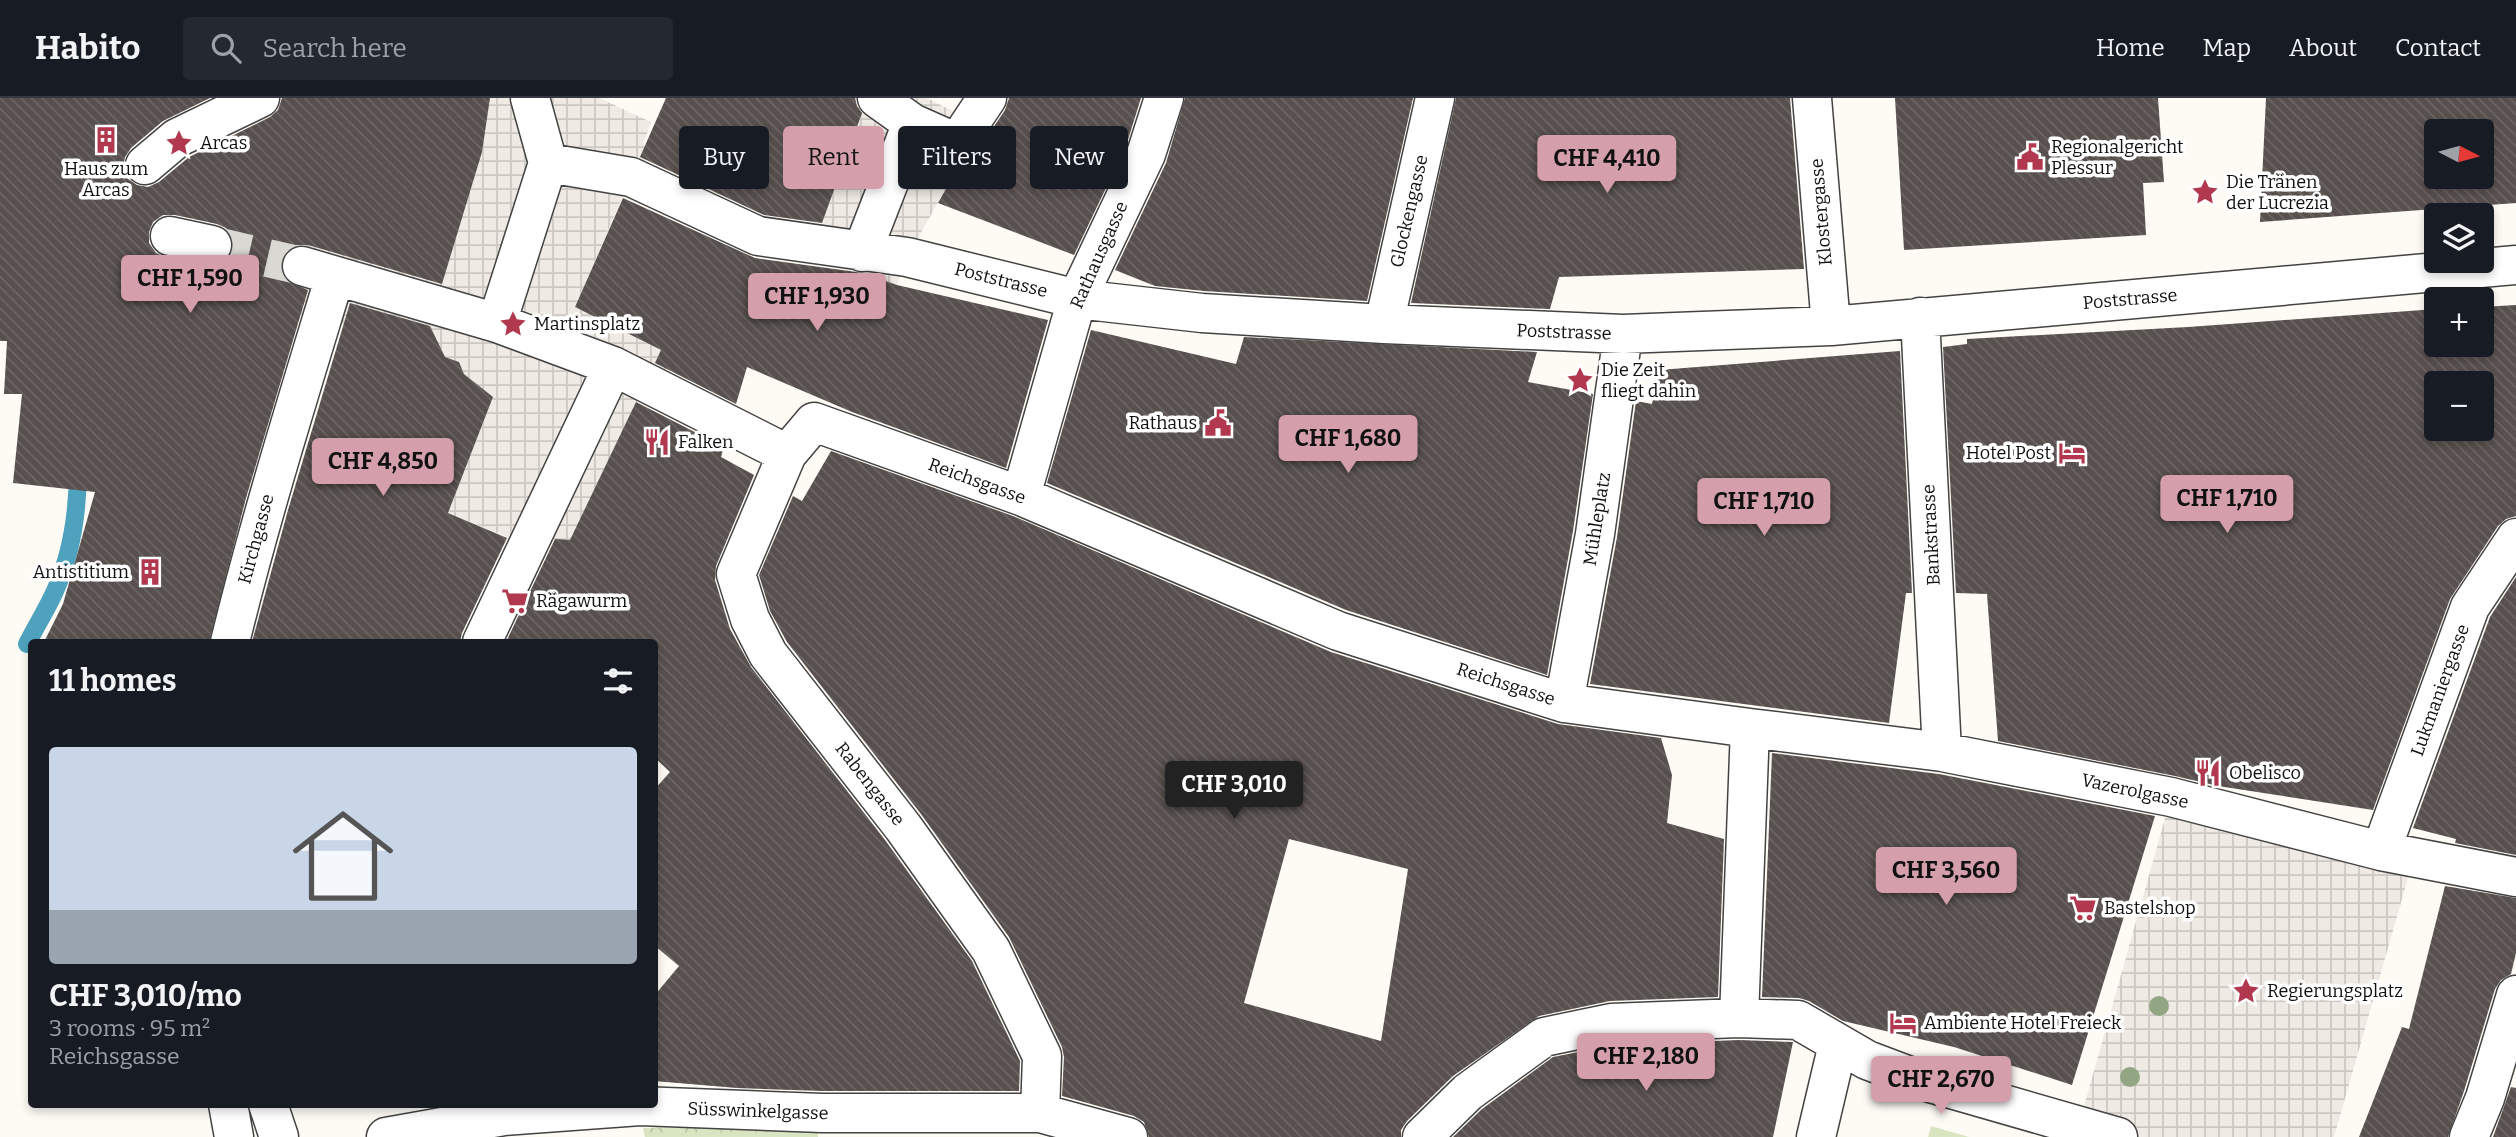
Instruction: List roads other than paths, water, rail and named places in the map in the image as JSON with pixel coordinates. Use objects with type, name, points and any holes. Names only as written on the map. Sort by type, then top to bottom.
[{"type":"street","points":[[145,165],[177,138],[260,98]]},
{"type":"street","points":[[530,98],[548,163],[497,323],[613,366],[787,454]]},
{"type":"street","points":[[877,98],[912,123],[957,143],[987,98]]},
{"type":"street","name":"Rathausgasse","points":[[1021,496],[1077,299],[1146,154],[1164,98]]},
{"type":"street","name":"Glockengasse","points":[[1384,324],[1435,98]]},
{"type":"street","name":"Klostergasse","points":[[1812,98],[1830,326]]},
{"type":"street","points":[[862,252],[912,123]]},
{"type":"street","name":"Poststrasse","points":[[548,163],[631,177],[758,236],[906,257],[1077,299],[1202,313],[1384,324],[1623,334],[1830,326],[2516,265]]},
{"type":"street","points":[[170,236],[212,244]]},
{"type":"street","name":"Kirchgasse","points":[[231,639],[275,470],[318,271],[497,323]]},
{"type":"street","name":"Bankstrasse","points":[[1920,317],[1942,752]]},
{"type":"street","name":"Mühleplatz","points":[[1564,703],[1595,534],[1623,334]]},
{"type":"street","points":[[484,639],[613,366]]},
{"type":"street","name":"Reichsgasse","points":[[787,454],[814,422],[1021,496],[1338,631],[1564,703],[1749,729]]},
{"type":"street","name":"Rabengasse","points":[[787,454],[736,574],[750,619],[768,654],[903,827],[991,950],[1042,1056],[1040,1114]]},
{"type":"street","name":"Lukmaniergasse","points":[[2381,851],[2470,607],[2516,538]]},
{"type":"street","points":[[1739,1018],[1749,729]]},
{"type":"street","name":"Vazerolgasse","points":[[1749,729],[1942,752],[2171,797],[2381,851],[2516,877]]},
{"type":"street","points":[[2469,1137],[2485,1098],[2516,995]]},
{"type":"street","points":[[1422,1137],[1468,1092],[1544,1037],[1611,1023],[1739,1018],[1798,1020],[1867,1060],[1920,1080],[2118,1137]]},
{"type":"street","points":[[1816,1137],[1838,1044]]},
{"type":"street","name":"Süsswinkelgasse","points":[[658,1107],[822,1113],[1040,1114],[1128,1137]]},
{"type":"street","points":[[229,1108],[234,1137]]},
{"type":"street","points":[[269,1108],[279,1137]]},
{"type":"street","name":"Süsswinkelgasse","points":[[386,1137],[503,1110],[572,1108]]},
{"type":"waterway","points":[[30,639],[52,598],[66,562],[75,515],[78,468]]},
{"type":"tunnel","points":[[212,245],[302,266]]},
{"type":"place","name":"Haus zum Arcas","points":[[106,140]]},
{"type":"place","name":"Arcas","points":[[179,143]]},
{"type":"place","name":"Regionalgericht Plessur","points":[[2030,157]]},
{"type":"place","name":"Die Tränen der Lucrezia","points":[[2205,192]]},
{"type":"place","name":"Martinsplatz","points":[[513,324]]},
{"type":"place","name":"Die Zeit fliegt dahin","points":[[1580,380]]},
{"type":"place","name":"Rathaus","points":[[1218,423]]},
{"type":"place","name":"Falken","points":[[657,442]]},
{"type":"place","name":"Hotel Post","points":[[2072,453]]},
{"type":"place","name":"Antistitium","points":[[150,572]]},
{"type":"place","name":"Rägawurm","points":[[515,601]]},
{"type":"place","name":"Obelisco","points":[[2208,773]]},
{"type":"place","name":"Bastelshop","points":[[2083,908]]},
{"type":"place","name":"Regierungsplatz","points":[[2246,991]]},
{"type":"place","name":"Ambiente Hotel Freieck","points":[[1903,1023]]}]
